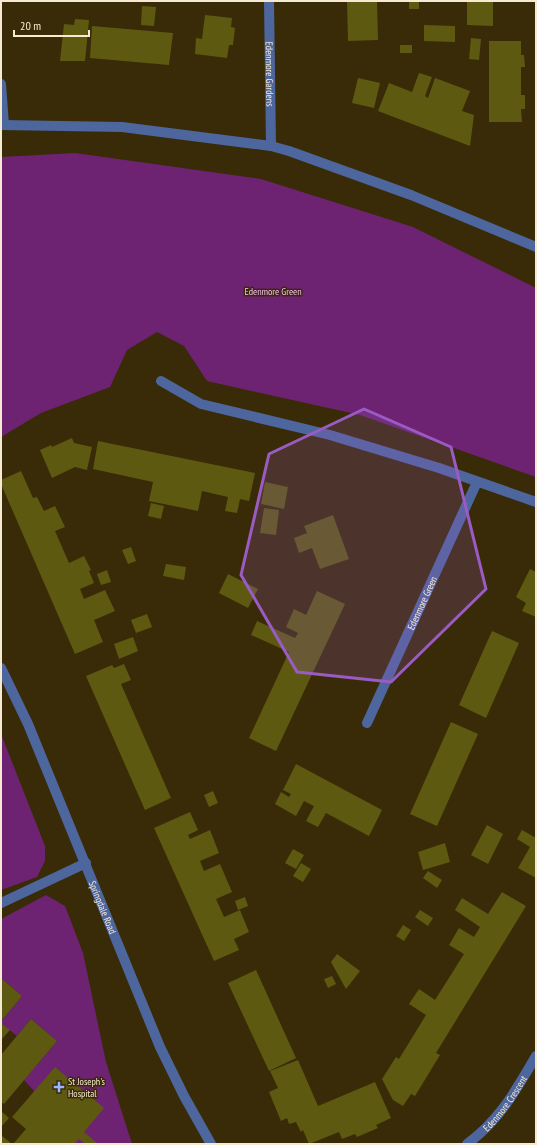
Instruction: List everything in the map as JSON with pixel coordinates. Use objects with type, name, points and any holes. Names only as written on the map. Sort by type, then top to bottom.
[{"type":"street","name":"Edenmore Gardens","points":[[268,1],[271,146]]},
{"type":"street","points":[[1,84],[2,125],[122,127],[271,146],[289,150],[411,195],[536,247]]},
{"type":"street","points":[[161,381],[201,404],[330,435],[439,468],[536,502]]},
{"type":"street","name":"Edenmore Green","points":[[368,723],[477,482]]},
{"type":"street","name":"Springdale Road","points":[[1,668],[28,724],[160,1047],[184,1096],[211,1144]]},
{"type":"street","points":[[1,903],[86,863]]},
{"type":"street","name":"Edenmore Crescent","points":[[467,1144],[478,1136],[506,1107],[536,1056]]},
{"type":"highlighted area","points":[[364,409],[451,447],[486,589],[391,682],[297,672],[241,575],[269,454]]},
{"type":"green space","name":"Edenmore Green","points":[[75,153],[261,179],[413,227],[536,288],[536,477],[360,415],[207,381],[184,346],[157,332],[127,350],[110,387],[41,413],[1,437],[1,157]]},
{"type":"green space","points":[[1,734],[45,846],[45,861],[37,877],[1,890]]},
{"type":"green space","points":[[46,895],[65,906],[83,953],[106,1062],[132,1144],[21,1144],[29,1132],[36,1093],[24,1080],[57,1041],[31,1019],[17,1036],[1,1023],[1,1018],[3,1019],[22,996],[1,978],[1,919]]},
{"type":"building","points":[[347,1],[377,1],[378,40],[348,41]]},
{"type":"building","points":[[409,1],[419,1],[419,9],[409,9]]},
{"type":"building","points":[[467,1],[493,1],[493,26],[467,25]]},
{"type":"building","points":[[142,6],[156,7],[154,26],[141,25]]},
{"type":"building","points":[[205,15],[232,18],[231,27],[235,28],[233,45],[229,45],[227,58],[195,54],[196,38],[202,39]]},
{"type":"building","points":[[75,19],[89,20],[85,61],[60,61],[64,24],[74,25]]},
{"type":"building","points":[[424,25],[455,26],[455,42],[424,41]]},
{"type":"building","points":[[92,26],[173,33],[169,65],[90,58]]},
{"type":"building","points":[[471,38],[481,39],[479,60],[469,59]]},
{"type":"building","points":[[489,41],[521,41],[521,55],[524,55],[525,67],[521,67],[521,95],[525,95],[525,109],[521,109],[522,122],[489,122]]},
{"type":"building","points":[[400,45],[412,45],[412,53],[400,53]]},
{"type":"building","points":[[419,73],[432,77],[425,96],[428,98],[435,78],[470,91],[462,111],[474,115],[470,146],[378,111],[389,83],[412,92]]},
{"type":"building","points":[[358,78],[380,83],[374,108],[352,103]]},
{"type":"building","points":[[72,438],[74,443],[92,447],[87,470],[75,467],[52,478],[40,450],[51,445],[52,447]]},
{"type":"building","points":[[98,441],[255,473],[249,501],[240,499],[237,513],[225,511],[228,497],[202,491],[198,511],[149,501],[153,482],[93,469]]},
{"type":"building","points":[[21,471],[33,498],[37,497],[44,511],[55,506],[65,527],[55,531],[69,563],[84,556],[91,570],[89,571],[94,583],[80,589],[84,599],[105,590],[115,611],[94,620],[103,642],[75,654],[1,484],[1,480]]},
{"type":"building","points":[[265,482],[288,487],[284,509],[261,504]]},
{"type":"building","points":[[151,503],[164,506],[161,519],[148,516]]},
{"type":"building","points":[[264,508],[279,510],[276,535],[260,533]]},
{"type":"building","points":[[333,515],[349,559],[320,569],[312,548],[299,553],[294,538],[307,533],[304,526]]},
{"type":"building","points":[[131,547],[136,561],[128,564],[122,550]]},
{"type":"building","points":[[166,564],[186,567],[184,580],[163,576]]},
{"type":"building","points":[[530,569],[536,572],[536,617],[522,611],[526,603],[516,597]]},
{"type":"building","points":[[107,570],[111,582],[101,585],[97,574]]},
{"type":"building","points":[[228,574],[258,589],[248,608],[219,593]]},
{"type":"building","points":[[317,591],[345,604],[276,751],[249,738],[289,652],[251,635],[257,621],[295,638],[298,633],[286,627],[294,609],[306,615]]},
{"type":"building","points":[[147,614],[152,627],[136,633],[131,620]]},
{"type":"building","points":[[492,631],[519,643],[486,718],[459,705]]},
{"type":"building","points":[[133,637],[138,651],[119,659],[114,644]]},
{"type":"building","points":[[124,664],[131,680],[121,684],[171,798],[145,810],[86,676],[112,665],[114,668]]},
{"type":"building","points":[[451,722],[478,734],[437,826],[410,814]]},
{"type":"building","points":[[296,764],[382,810],[369,836],[326,813],[318,827],[306,821],[314,806],[304,801],[296,816],[275,804],[281,792],[289,797],[291,794],[283,790]]},
{"type":"building","points":[[213,791],[218,803],[209,807],[204,795]]},
{"type":"building","points":[[190,812],[198,830],[188,835],[190,839],[210,830],[219,853],[200,861],[204,871],[220,864],[232,892],[216,899],[224,917],[240,910],[249,932],[234,939],[239,950],[214,961],[154,828]]},
{"type":"building","points":[[487,825],[503,834],[488,864],[471,855]]},
{"type":"building","points":[[522,830],[536,838],[536,878],[518,868],[530,847],[517,839]]},
{"type":"building","points":[[445,843],[450,862],[423,870],[418,852]]},
{"type":"building","points":[[293,849],[304,855],[296,869],[285,863]]},
{"type":"building","points":[[301,863],[311,869],[303,882],[293,876]]},
{"type":"building","points":[[428,871],[442,880],[437,888],[423,878]]},
{"type":"building","points":[[502,892],[526,906],[436,1053],[440,1055],[415,1096],[411,1094],[403,1106],[393,1100],[382,1079],[396,1057],[399,1059],[426,1015],[409,1004],[419,989],[435,1000],[464,954],[449,945],[459,928],[474,937],[480,927],[455,910],[462,898],[488,914]]},
{"type":"building","points":[[245,897],[248,906],[238,910],[235,901]]},
{"type":"building","points":[[420,910],[433,918],[428,926],[415,917]]},
{"type":"building","points":[[403,925],[411,930],[404,941],[396,936]]},
{"type":"building","points":[[337,954],[360,971],[346,989],[331,962]]},
{"type":"building","points":[[256,970],[296,1058],[269,1071],[228,983]]},
{"type":"building","points":[[332,976],[336,984],[328,988],[324,979]]},
{"type":"building","points":[[1,978],[22,996],[3,1019],[1,1018]]},
{"type":"building","points":[[31,1019],[57,1041],[4,1104],[1,1102],[1,1055]]},
{"type":"building","points":[[1,1023],[10,1030],[1,1040]]},
{"type":"building","points":[[298,1060],[318,1106],[375,1082],[391,1118],[376,1125],[378,1128],[357,1137],[355,1134],[342,1139],[339,1132],[309,1144],[303,1130],[301,1132],[296,1122],[289,1124],[287,1118],[281,1121],[269,1092],[278,1088],[270,1071]]},
{"type":"building","name":"St Joseph's Hospital","points":[[55,1067],[104,1108],[84,1132],[98,1144],[85,1144],[79,1139],[74,1144],[13,1144],[26,1129],[12,1117]]},
{"type":"building","points":[[1,1111],[9,1118],[1,1127]]},
{"type":"building","points":[[1,1135],[12,1144],[1,1144]]},
{"type":"place","name":"St Joseph's Hospital","points":[[59,1087]]}]
